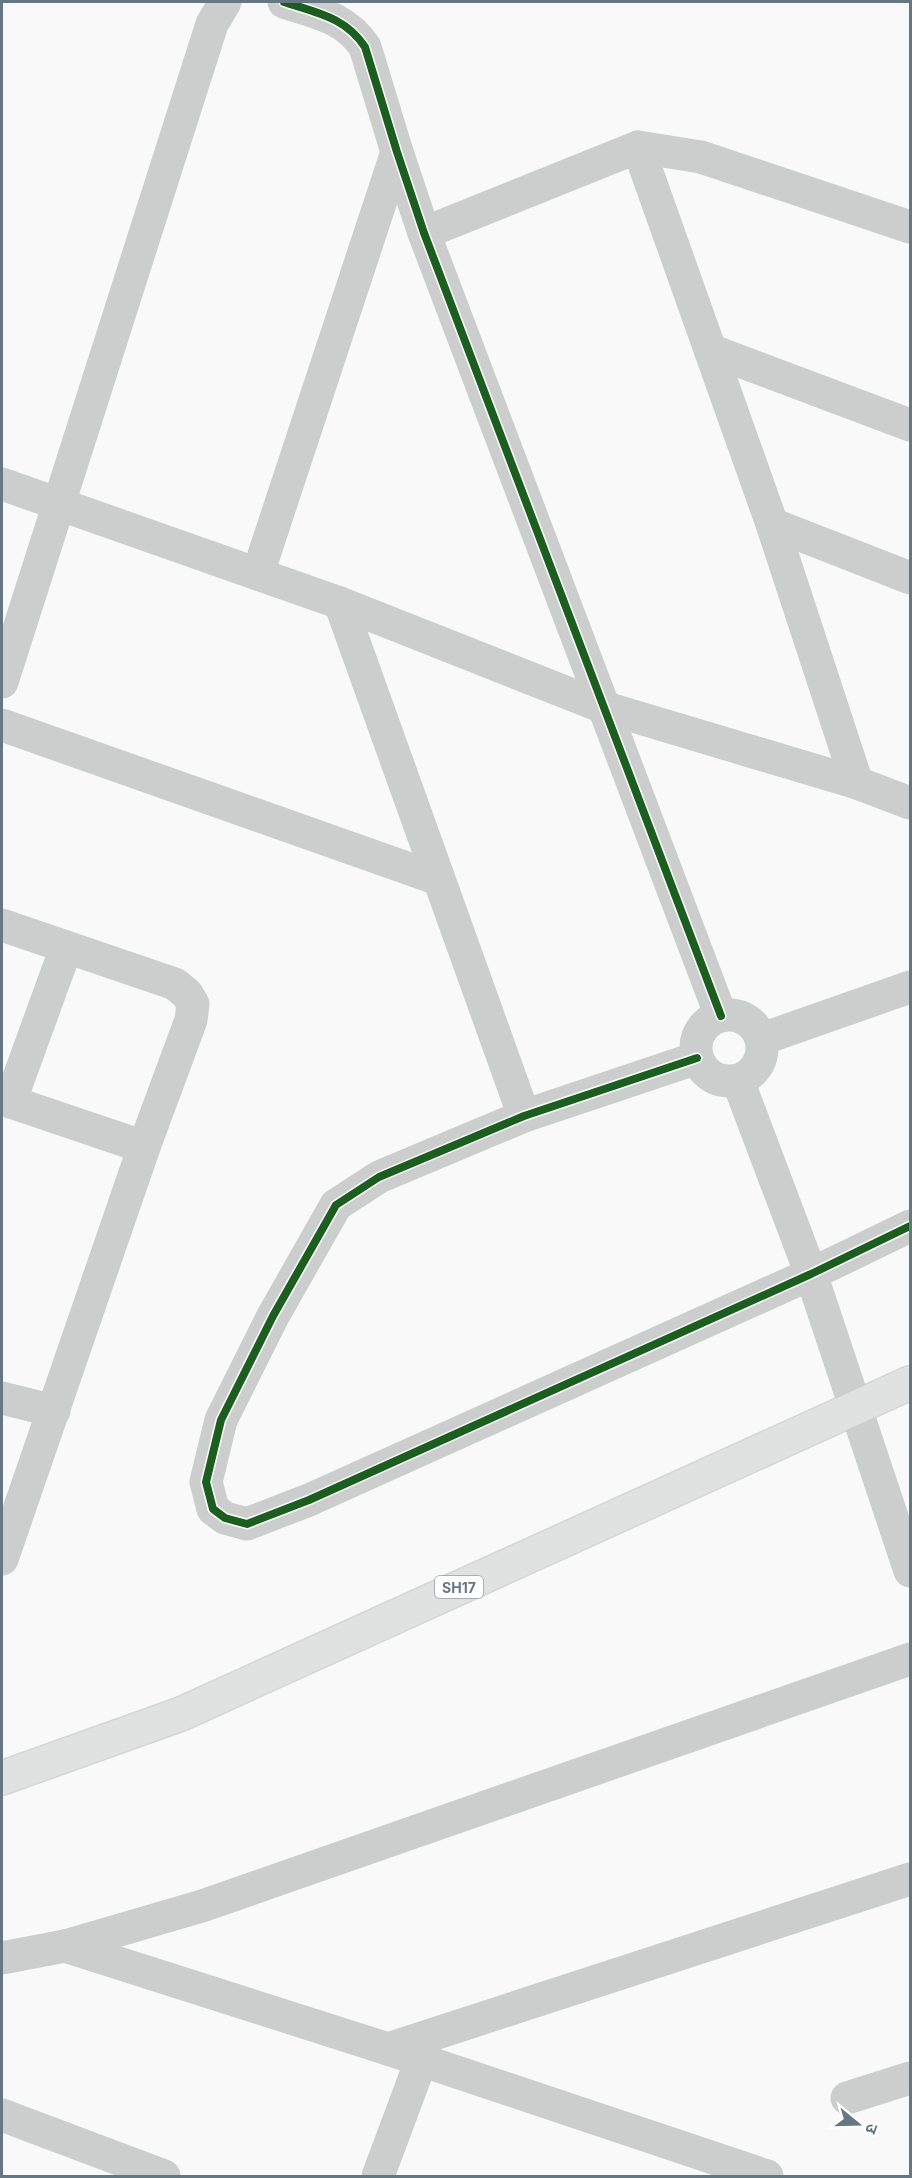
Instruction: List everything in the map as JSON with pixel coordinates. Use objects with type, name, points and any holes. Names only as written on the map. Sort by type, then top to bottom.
[{"type":"main road","name":"SH17","points":[[2,1778],[181,1714],[910,1383]]},
{"type":"street","points":[[2,682],[212,24],[225,2]]},
{"type":"street","points":[[284,2],[334,18],[356,32],[365,47],[424,233],[721,1016]]},
{"type":"street","points":[[424,233],[639,147],[700,157],[910,227]]},
{"type":"street","points":[[639,147],[772,525],[857,783]]},
{"type":"street","points":[[258,573],[397,152]]},
{"type":"street","points":[[710,350],[910,425]]},
{"type":"street","points":[[2,484],[340,603],[603,706],[857,783],[910,803]]},
{"type":"street","points":[[772,525],[910,578]]},
{"type":"street","points":[[340,603],[524,1116]]},
{"type":"street","points":[[2,725],[438,879]]},
{"type":"street","points":[[2,925],[175,984],[187,994],[193,1004],[191,1020],[144,1147],[2,1559]]},
{"type":"street","points":[[66,948],[6,1100],[144,1147]]},
{"type":"street","points":[[762,1039],[910,987]]},
{"type":"street","points":[[734,1015],[746,1019],[756,1027],[762,1039],[763,1052],[759,1065],[750,1075],[738,1081],[725,1082],[713,1078],[703,1069],[697,1058],[696,1044],[700,1032],[709,1022],[721,1016],[734,1015]]},
{"type":"street","points":[[697,1058],[524,1116],[379,1177],[336,1204],[273,1316],[221,1420],[207,1482],[213,1509],[225,1518],[247,1524],[309,1500],[811,1274],[910,1226]]},
{"type":"street","points":[[738,1081],[811,1274],[855,1407],[901,1512],[910,1571]]},
{"type":"street","points":[[2,1398],[54,1411]]},
{"type":"street","points":[[2,1958],[65,1946],[202,1906],[910,1659]]},
{"type":"street","points":[[388,2049],[910,1879]]},
{"type":"street","points":[[65,1946],[388,2049],[767,2176]]},
{"type":"street","points":[[378,2176],[421,2061]]},
{"type":"street","points":[[847,2098],[910,2078]]},
{"type":"street","points":[[2,2115],[164,2176]]},
{"type":"cycle path","points":[[284,2],[339,22],[349,29],[365,47],[424,233],[721,1016]]},
{"type":"cycle path","points":[[697,1058],[524,1116],[379,1177],[336,1205],[273,1316],[221,1420],[206,1482],[213,1509],[225,1518],[247,1524],[309,1500],[811,1274],[910,1226]]}]
